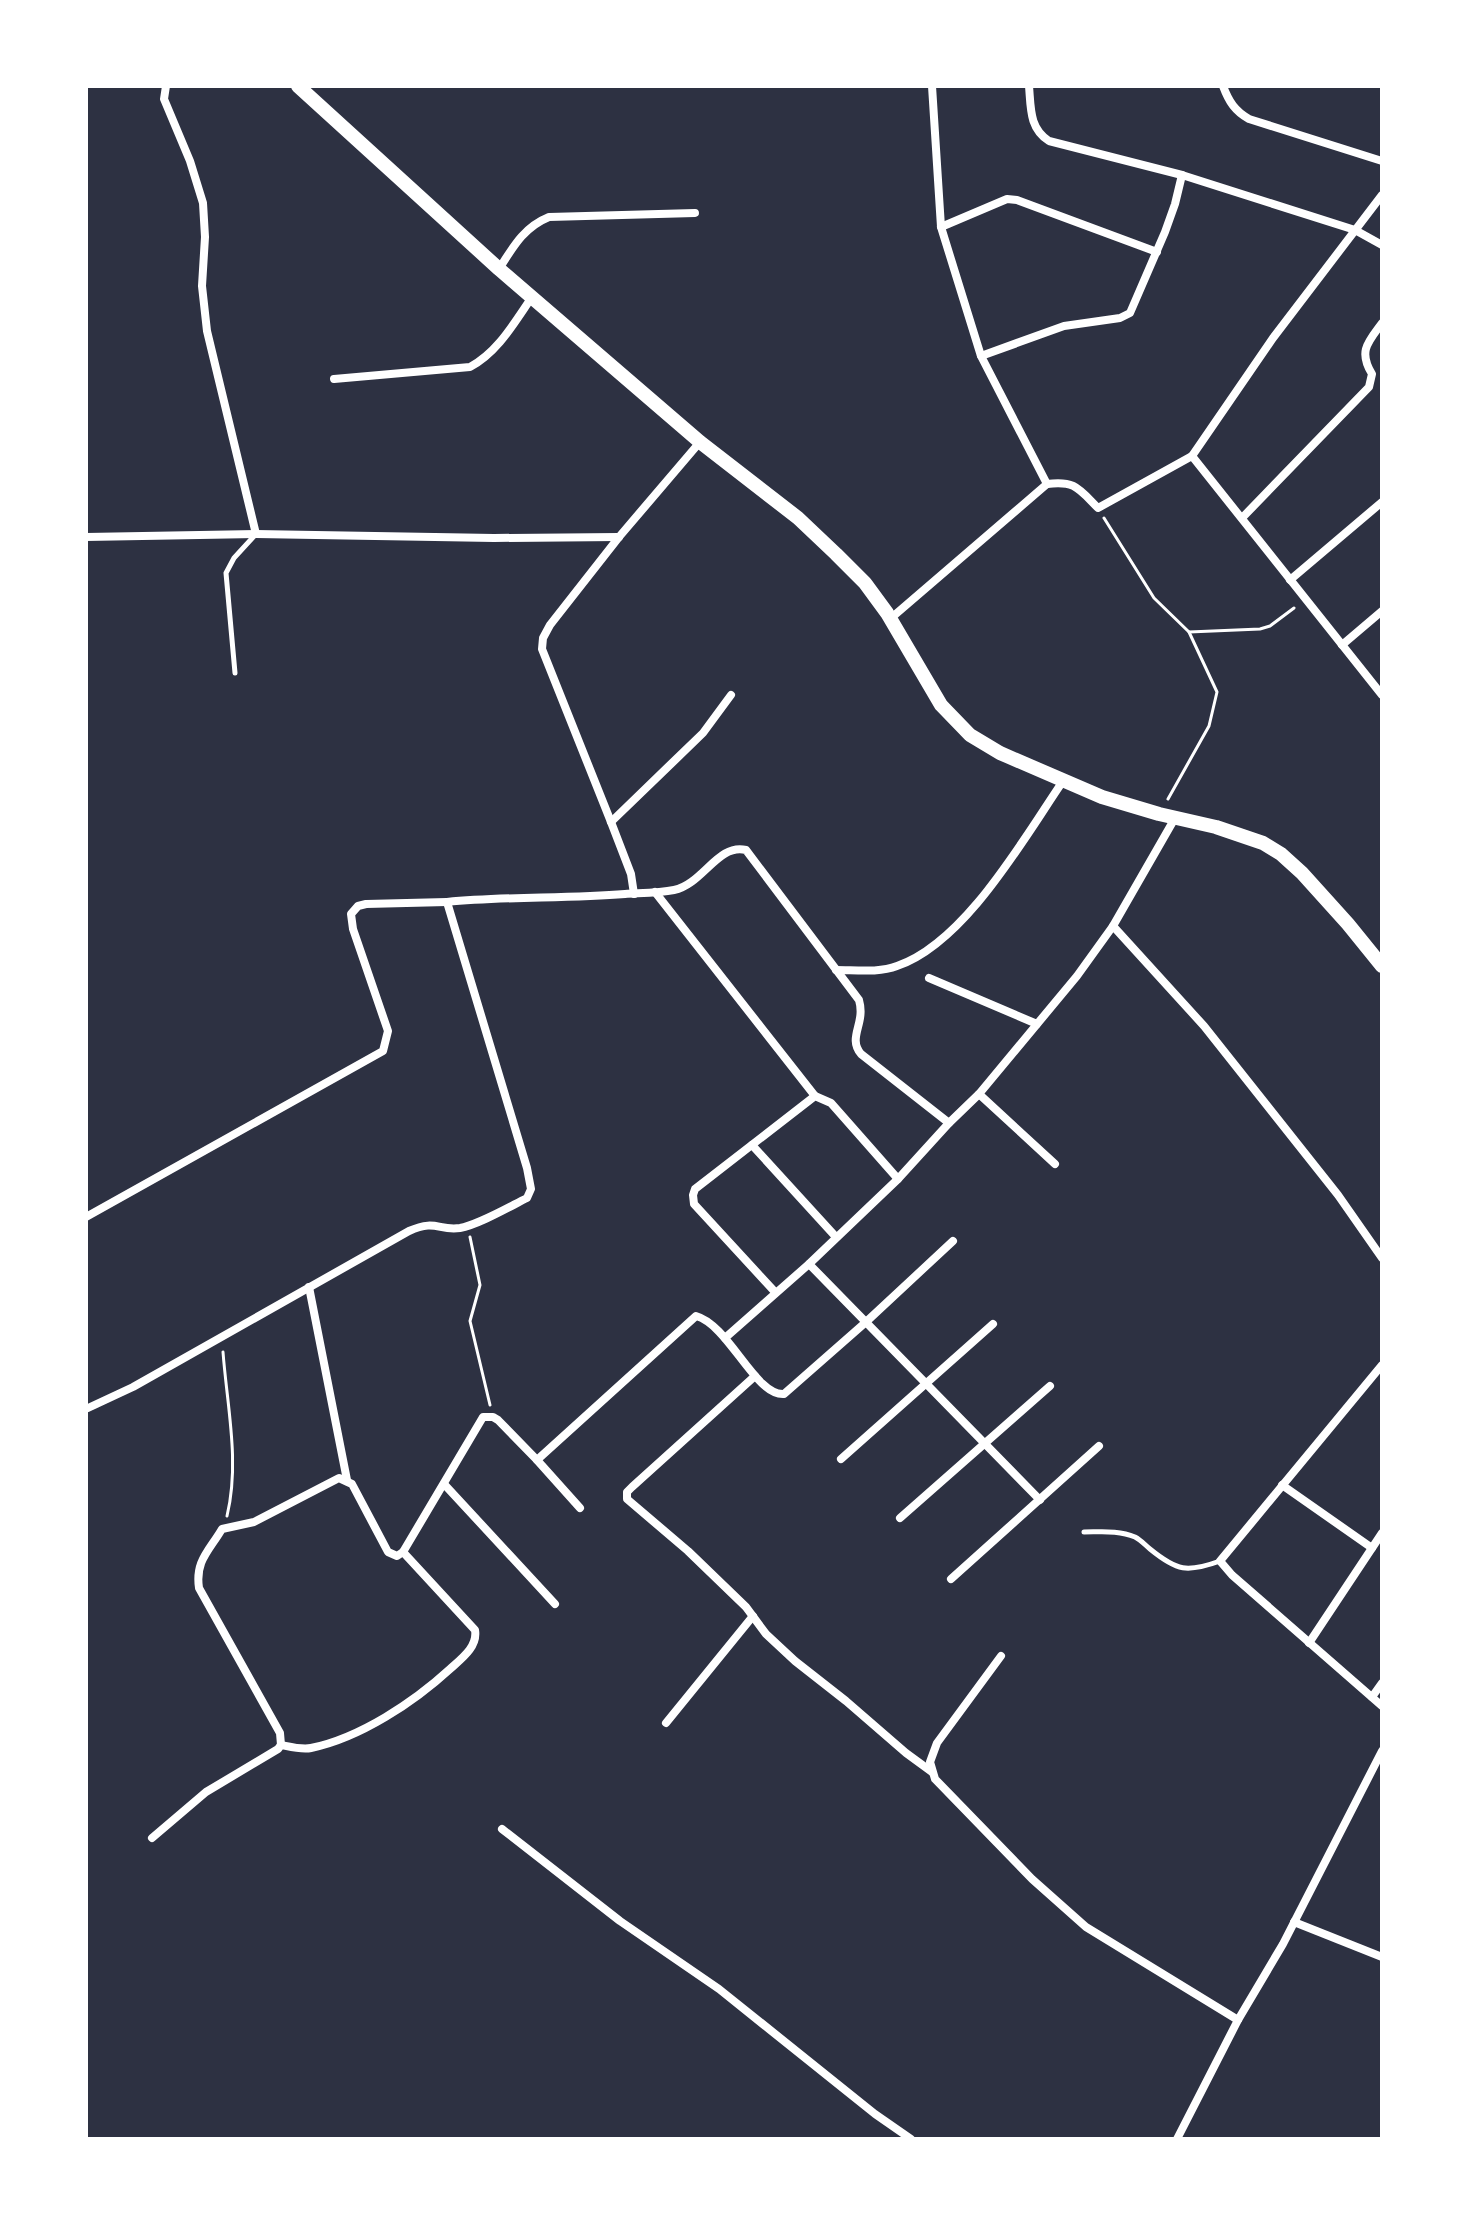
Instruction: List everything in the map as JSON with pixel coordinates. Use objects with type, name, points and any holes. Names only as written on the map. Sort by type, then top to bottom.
[{"type":"street","points":[[166,86],[164,99],[190,161],[203,203],[205,237],[202,286],[207,331],[256,534]]},
{"type":"street","points":[[298,86],[499,269],[700,442],[798,518],[865,583],[941,705],[970,735],[1000,753],[1102,797],[1247,836],[1281,854],[1319,891],[1382,966]]},
{"type":"street","points":[[932,86],[941,227],[981,356],[1047,484]]},
{"type":"street","points":[[1029,86],[1032,122],[1049,141],[1182,175],[1355,230],[1382,245]]},
{"type":"street","points":[[1223,86],[1234,109],[1249,119],[1382,161]]},
{"type":"street","points":[[981,356],[1064,326],[1125,317],[1133,307],[1157,252],[1182,175]]},
{"type":"street","points":[[890,619],[1047,484],[1067,482],[1098,508],[1192,456],[1273,338],[1382,195]]},
{"type":"street","points":[[941,227],[1007,199],[1017,200],[1157,252]]},
{"type":"street","points":[[499,269],[525,231],[549,217],[695,213]]},
{"type":"street","points":[[334,379],[470,367],[495,348],[532,297]]},
{"type":"street","points":[[1242,518],[1369,387],[1372,374],[1365,363],[1365,350],[1382,323]]},
{"type":"street","points":[[634,894],[631,874],[542,649],[543,638],[619,537],[700,442]]},
{"type":"street","points":[[1192,456],[1382,695]]},
{"type":"street","points":[[1290,580],[1382,502]]},
{"type":"street","points":[[86,537],[256,534],[619,537]]},
{"type":"street","points":[[1342,645],[1382,611]]},
{"type":"street","points":[[611,822],[703,733],[731,695]]},
{"type":"street","points":[[836,970],[893,968],[926,952],[970,911],[1063,781]]},
{"type":"street","points":[[725,1338],[898,1179],[979,1094],[1077,976],[1113,926],[1175,818]]},
{"type":"street","points":[[86,1217],[383,1051],[388,1031],[353,929],[351,914],[358,906],[676,890],[690,884],[723,853],[737,848],[746,850],[859,1000],[862,1010],[855,1038],[856,1048],[949,1123]]},
{"type":"street","points":[[655,892],[815,1096],[831,1103],[898,1179]]},
{"type":"street","points":[[88,1408],[109,1400],[409,1231],[431,1224],[450,1228],[468,1226],[530,1194],[531,1182],[447,902]]},
{"type":"street","points":[[1113,926],[1204,1026],[1338,1195],[1382,1258]]},
{"type":"street","points":[[929,978],[1037,1024]]},
{"type":"street","points":[[979,1094],[1055,1164]]},
{"type":"street","points":[[775,1292],[694,1204],[695,1189],[815,1096]]},
{"type":"street","points":[[752,1145],[836,1237]]},
{"type":"street","points":[[537,1460],[692,1317],[704,1318],[725,1338],[755,1376],[775,1394],[784,1394],[953,1241]]},
{"type":"street","points":[[809,1264],[1040,1500]]},
{"type":"street","points":[[309,1287],[347,1480]]},
{"type":"street","points":[[841,1459],[993,1324]]},
{"type":"street","points":[[1382,1365],[1220,1561],[1232,1575],[1382,1706]]},
{"type":"street","points":[[755,1376],[632,1487],[626,1495],[627,1499],[669,1532],[795,1661],[932,1772]]},
{"type":"street","points":[[900,1518],[1050,1386]]},
{"type":"street","points":[[152,1838],[206,1792],[281,1745],[280,1733],[199,1588],[199,1565],[222,1529],[254,1522],[339,1478],[352,1484],[388,1552],[397,1556],[403,1552],[483,1417],[498,1420],[580,1508]]},
{"type":"street","points":[[951,1579],[1099,1446]]},
{"type":"street","points":[[444,1484],[555,1604]]},
{"type":"street","points":[[1282,1485],[1372,1548]]},
{"type":"street","points":[[1309,1643],[1382,1533]]},
{"type":"street","points":[[281,1745],[308,1749],[378,1722],[425,1693],[467,1653],[476,1640],[471,1625],[403,1552]]},
{"type":"street","points":[[666,1723],[753,1616]]},
{"type":"street","points":[[1001,1656],[937,1743],[930,1762],[935,1779],[1032,1879],[1086,1927],[1238,2020]]},
{"type":"street","points":[[1372,1697],[1382,1683]]},
{"type":"street","points":[[1177,2139],[1382,1751]]},
{"type":"street","points":[[502,1829],[620,1921],[719,1989],[875,2114],[911,2139]]},
{"type":"street","points":[[1294,1922],[1382,1957]]},
{"type":"lane","points":[[235,673],[226,573],[234,558],[256,534]]},
{"type":"lane","points":[[1084,1532],[1130,1535],[1167,1562],[1186,1570],[1220,1561]]},
{"type":"path","points":[[1098,508],[1154,598],[1189,632],[1217,692],[1209,726],[1159,814]]},
{"type":"path","points":[[1189,632],[1260,629],[1285,616],[1305,598]]},
{"type":"path","points":[[468,1226],[480,1285],[470,1321],[493,1417]]},
{"type":"path","points":[[222,1337],[234,1467],[232,1492],[222,1529]]}]
